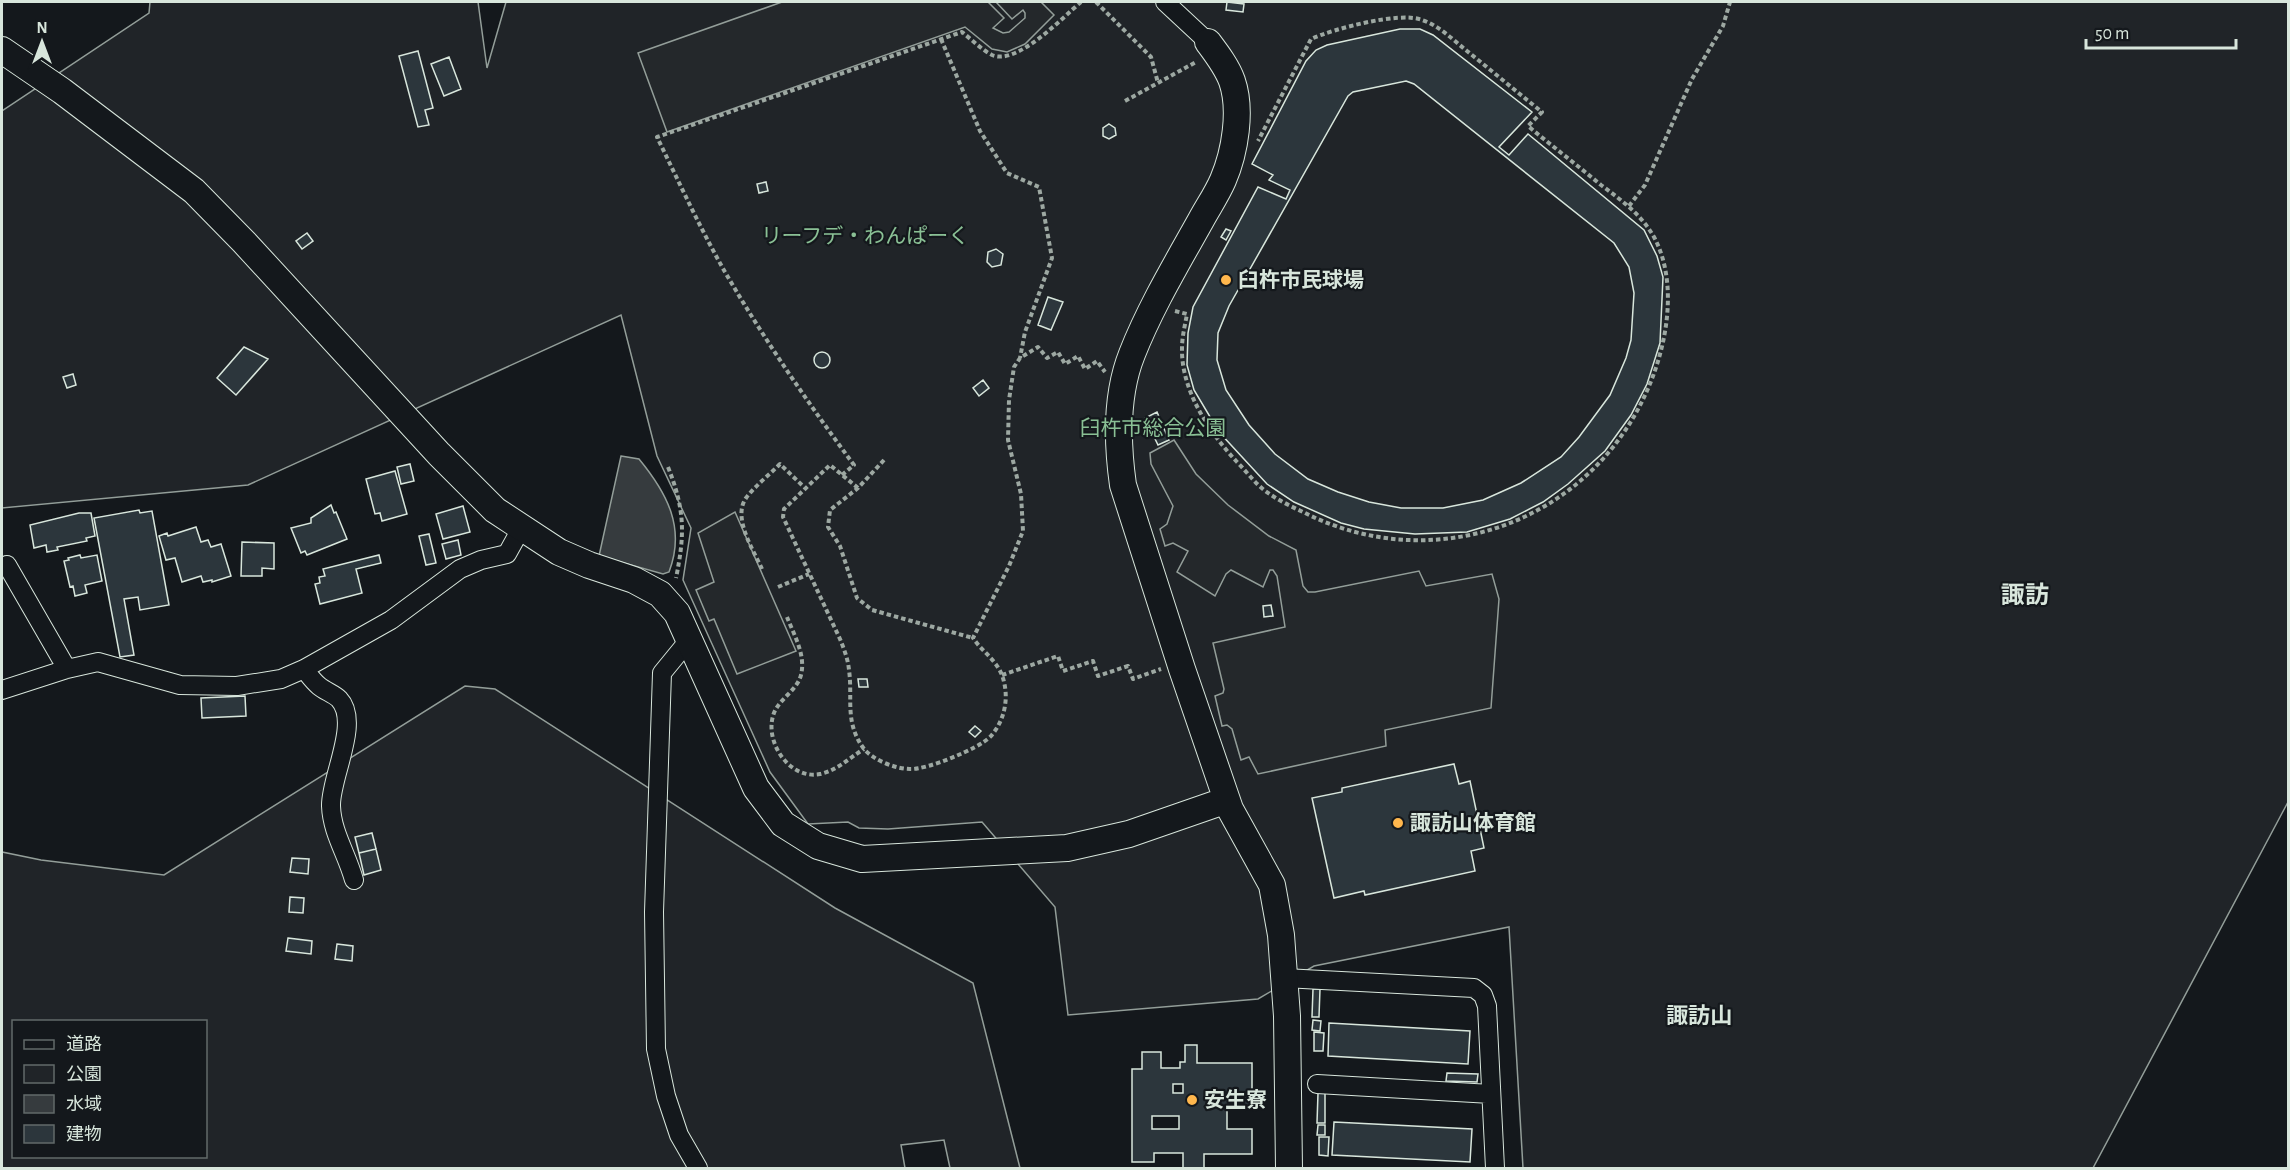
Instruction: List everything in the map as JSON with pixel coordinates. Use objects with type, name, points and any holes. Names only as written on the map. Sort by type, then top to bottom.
[{"type":"street","points":[[1165,2],[1211,47],[1229,73],[1235,94],[1233,147],[1223,180],[1161,294],[1131,355],[1119,417],[1119,455],[1123,485],[1227,800],[1272,885],[1281,935],[1287,1016],[1289,1168]]},
{"type":"street","points":[[2,50],[62,91],[194,191],[252,250],[439,454],[495,510],[559,552],[634,580],[660,594],[677,613],[756,788],[783,824],[818,846],[862,859],[1067,848],[1129,834],[1227,800]]},
{"type":"street","points":[[2,690],[67,669],[98,662],[180,685],[237,686],[281,679],[304,669],[391,620],[460,569],[481,560],[507,554],[522,527]]},
{"type":"street","points":[[7,565],[67,669]]},
{"type":"street","points":[[689,640],[662,673],[654,912],[656,1049],[666,1096],[679,1135],[698,1168]]},
{"type":"street","points":[[304,669],[317,685],[339,699],[346,719],[345,747],[332,786],[331,803],[334,828],[348,859],[354,880]]},
{"type":"street","points":[[1284,978],[1474,988],[1483,995],[1487,1006],[1495,1168]]},
{"type":"street","points":[[1317,1084],[1491,1094]]},
{"type":"path","points":[[842,475],[854,465],[804,397],[741,299],[657,137],[962,32],[993,56],[1009,57],[1028,47],[1081,2]]},
{"type":"path","points":[[1096,2],[1151,57],[1158,83]]},
{"type":"path","points":[[1629,206],[1645,185],[1692,79],[1723,26],[1730,2]]},
{"type":"path","points":[[1171,310],[1187,314],[1182,349],[1183,364],[1195,403],[1224,448],[1263,489],[1319,521],[1349,532],[1375,538],[1414,542],[1455,539],[1507,526],[1541,508],[1581,481],[1616,443],[1648,388],[1664,339],[1666,273],[1653,236],[1629,206],[1528,126],[1542,112],[1446,33],[1423,20],[1411,17],[1327,32],[1311,39],[1256,145]]},
{"type":"path","points":[[941,39],[980,131],[1007,173],[1039,187],[1052,258],[1025,332],[1020,358],[1011,378],[1008,440],[1021,494],[1023,531],[1009,566],[973,638]]},
{"type":"path","points":[[1125,101],[1158,83],[1211,47]]},
{"type":"path","points":[[1020,358],[1038,347],[1047,358],[1058,352],[1065,364],[1078,356],[1085,369],[1097,361],[1107,375]]},
{"type":"path","points":[[858,488],[830,465],[784,509],[783,517],[848,659],[849,717],[864,749],[885,762],[909,769],[926,766],[974,749],[988,739],[1003,716],[1005,692],[1002,675],[989,654],[973,638],[872,610],[857,598],[840,546],[828,527],[830,510],[858,488],[884,460]]},
{"type":"path","points":[[762,569],[743,527],[742,507],[745,498],[780,464],[805,488]]},
{"type":"path","points":[[669,467],[678,493],[683,544],[674,588]]},
{"type":"path","points":[[778,587],[809,574]]},
{"type":"path","points":[[787,617],[801,655],[801,676],[776,709],[772,718],[772,734],[778,751],[794,768],[809,775],[838,768],[864,749]]},
{"type":"path","points":[[1002,675],[1058,656],[1063,671],[1093,661],[1098,676],[1128,666],[1133,679],[1161,669]]},
{"type":"green space","points":[[150,2],[478,2],[487,68],[506,2],[2288,2],[2288,802],[2093,1168],[1523,1168],[1509,927],[1314,966],[1258,999],[1068,1015],[1055,907],[982,822],[888,829],[859,828],[848,822],[808,824],[770,772],[683,580],[691,528],[657,456],[621,315],[248,485],[2,508],[2,111],[149,13]]},
{"type":"green space","points":[[465,686],[495,689],[835,908],[973,983],[1020,1168],[950,1168],[944,1140],[901,1145],[905,1168],[2,1168],[2,852],[41,860],[164,875]]},
{"type":"shaded area","points":[[782,2],[988,2],[1004,18],[993,28],[1003,33],[1009,32],[1025,18],[1025,13],[1023,10],[1012,19],[996,2],[1041,2],[1054,15],[1025,44],[1007,52],[992,49],[965,27],[667,132],[638,53]]},
{"type":"shaded area","points":[[1174,440],[1196,474],[1228,505],[1269,536],[1296,550],[1303,586],[1308,592],[1419,571],[1426,586],[1492,574],[1499,599],[1491,708],[1385,730],[1386,746],[1258,774],[1249,757],[1241,760],[1232,729],[1227,725],[1222,726],[1215,696],[1223,693],[1224,689],[1213,643],[1285,627],[1277,576],[1273,570],[1270,570],[1263,587],[1231,570],[1226,574],[1215,596],[1177,572],[1188,551],[1173,543],[1165,546],[1160,529],[1167,524],[1173,506],[1151,464],[1150,453]]},
{"type":"shaded area","points":[[735,512],[796,651],[737,674],[714,619],[709,621],[696,590],[714,582],[698,533]]},
{"type":"water","points":[[621,456],[639,459],[658,485],[671,512],[675,541],[674,556],[669,572],[663,574],[599,556]]},
{"type":"building","points":[[1227,2],[1244,4],[1243,12],[1226,10]]},
{"type":"building","name":"臼杵市民球場","points":[[1400,29],[1420,29],[1433,35],[1532,112],[1499,147],[1509,155],[1528,134],[1644,230],[1657,256],[1663,277],[1660,343],[1647,384],[1631,415],[1605,451],[1568,484],[1543,502],[1510,519],[1467,532],[1415,534],[1364,529],[1341,523],[1294,502],[1267,484],[1219,432],[1194,390],[1187,365],[1188,333],[1193,307],[1258,187],[1286,199],[1290,190],[1269,180],[1273,175],[1252,164],[1306,61],[1316,50],[1327,45]],"holes":[[[1406,81],[1414,84],[1614,243],[1629,267],[1634,293],[1631,340],[1626,358],[1610,395],[1579,437],[1561,457],[1521,483],[1483,500],[1443,508],[1401,508],[1369,502],[1308,479],[1275,454],[1249,425],[1226,390],[1217,360],[1218,333],[1229,306],[1348,96],[1353,92]]]},
{"type":"building","points":[[418,51],[433,108],[425,110],[429,125],[418,127],[399,56]]},
{"type":"building","points":[[449,57],[461,89],[444,96],[431,64]]},
{"type":"building","points":[[1109,124],[1115,128],[1116,135],[1109,139],[1103,136],[1103,128]]},
{"type":"building","points":[[766,182],[768,191],[759,193],[757,184]]},
{"type":"building","points":[[1226,229],[1231,231],[1226,240],[1221,237]]},
{"type":"building","points":[[307,233],[313,241],[302,249],[296,241]]},
{"type":"building","points":[[996,249],[1003,254],[1001,265],[992,267],[987,262],[988,252]]},
{"type":"building","points":[[1048,297],[1063,302],[1051,330],[1038,325]]},
{"type":"building","points":[[244,347],[268,359],[236,395],[217,378]]},
{"type":"building","points":[[822,352],[830,360],[822,368],[814,360]]},
{"type":"building","points":[[73,374],[76,385],[67,388],[63,377]]},
{"type":"building","points":[[983,380],[989,388],[979,396],[973,388]]},
{"type":"building","points":[[1157,412],[1169,440],[1158,445],[1145,418]]},
{"type":"building","points":[[410,464],[414,481],[401,484],[397,467]]},
{"type":"building","points":[[395,471],[407,514],[382,521],[380,513],[375,514],[366,479]]},
{"type":"building","points":[[331,505],[347,539],[307,555],[305,551],[301,553],[291,528],[311,523],[311,518]]},
{"type":"building","points":[[463,506],[470,532],[443,539],[436,514]]},
{"type":"building","points":[[139,510],[140,513],[152,511],[169,605],[140,610],[138,597],[124,599],[134,655],[120,657],[94,518]]},
{"type":"building","points":[[79,513],[91,513],[95,536],[86,538],[87,541],[57,547],[58,550],[47,552],[46,545],[34,548],[30,525]]},
{"type":"building","points":[[196,527],[201,542],[208,540],[211,547],[221,544],[231,576],[212,582],[212,580],[203,582],[201,576],[182,582],[175,558],[166,560],[159,536],[167,533],[168,536]]},
{"type":"building","points":[[429,534],[436,563],[426,565],[419,536]]},
{"type":"building","points":[[458,540],[461,555],[446,559],[442,544]]},
{"type":"building","points":[[242,542],[274,543],[274,569],[262,568],[262,576],[241,576]]},
{"type":"building","points":[[80,555],[81,558],[97,555],[102,581],[85,585],[87,593],[75,596],[73,586],[70,587],[64,561]]},
{"type":"building","points":[[379,555],[381,563],[356,569],[362,593],[320,604],[315,584],[320,583],[319,577],[325,576],[323,569]]},
{"type":"building","points":[[1271,605],[1273,616],[1264,617],[1263,606]]},
{"type":"building","points":[[858,679],[867,679],[868,687],[859,687]]},
{"type":"building","points":[[245,696],[246,716],[202,718],[201,698]]},
{"type":"building","points":[[975,726],[981,731],[975,737],[969,732]]},
{"type":"building","name":"諏訪山体育館","points":[[1454,764],[1459,784],[1470,781],[1484,848],[1471,851],[1475,871],[1365,895],[1364,891],[1334,898],[1312,798],[1342,792],[1342,788]]},
{"type":"building","points":[[372,833],[376,849],[359,853],[355,837]]},
{"type":"building","points":[[376,849],[381,870],[364,875],[359,853]]},
{"type":"building","points":[[292,858],[309,859],[308,874],[290,872]]},
{"type":"building","points":[[290,897],[304,898],[303,913],[289,912]]},
{"type":"building","points":[[288,938],[312,941],[311,954],[286,951]]},
{"type":"building","points":[[337,944],[353,946],[352,961],[335,959]]},
{"type":"building","points":[[1313,989],[1320,989],[1319,1017],[1312,1017]]},
{"type":"building","points":[[1313,1020],[1321,1021],[1320,1031],[1312,1030]]},
{"type":"building","points":[[1329,1023],[1470,1031],[1468,1064],[1328,1056]]},
{"type":"building","points":[[1314,1032],[1324,1033],[1323,1051],[1314,1051]]},
{"type":"building","name":"安生寮","points":[[1185,1045],[1197,1045],[1197,1063],[1252,1063],[1252,1107],[1227,1107],[1227,1129],[1252,1129],[1252,1154],[1204,1154],[1204,1168],[1183,1168],[1183,1153],[1154,1153],[1154,1162],[1132,1162],[1132,1069],[1142,1069],[1142,1052],[1161,1052],[1161,1068],[1180,1068],[1180,1062],[1185,1062]],"holes":[[[1173,1084],[1183,1084],[1183,1093],[1173,1093]],[[1152,1116],[1179,1116],[1179,1129],[1152,1129]]]},
{"type":"building","points":[[1447,1073],[1478,1074],[1477,1082],[1446,1081]]},
{"type":"building","points":[[1318,1093],[1325,1093],[1325,1123],[1317,1123]]},
{"type":"building","points":[[1334,1122],[1472,1129],[1470,1162],[1332,1155]]},
{"type":"building","points":[[1318,1125],[1325,1125],[1325,1135],[1317,1135]]},
{"type":"building","points":[[1319,1137],[1329,1137],[1328,1156],[1319,1155]]},
{"type":"place","name":"臼杵市民球場","points":[[1226,280]]},
{"type":"place","name":"諏訪山体育館","points":[[1398,823]]},
{"type":"place","name":"安生寮","points":[[1192,1100]]},
{"type":"district","name":"諏訪","points":[[2025,596]]},
{"type":"district","name":"諏訪山","points":[[1699,1016]]},
{"type":"park label","name":"リーフデ・わんぱーく","points":[[865,236]]},
{"type":"park label","name":"臼杵市総合公園","points":[[1153,428]]}]
